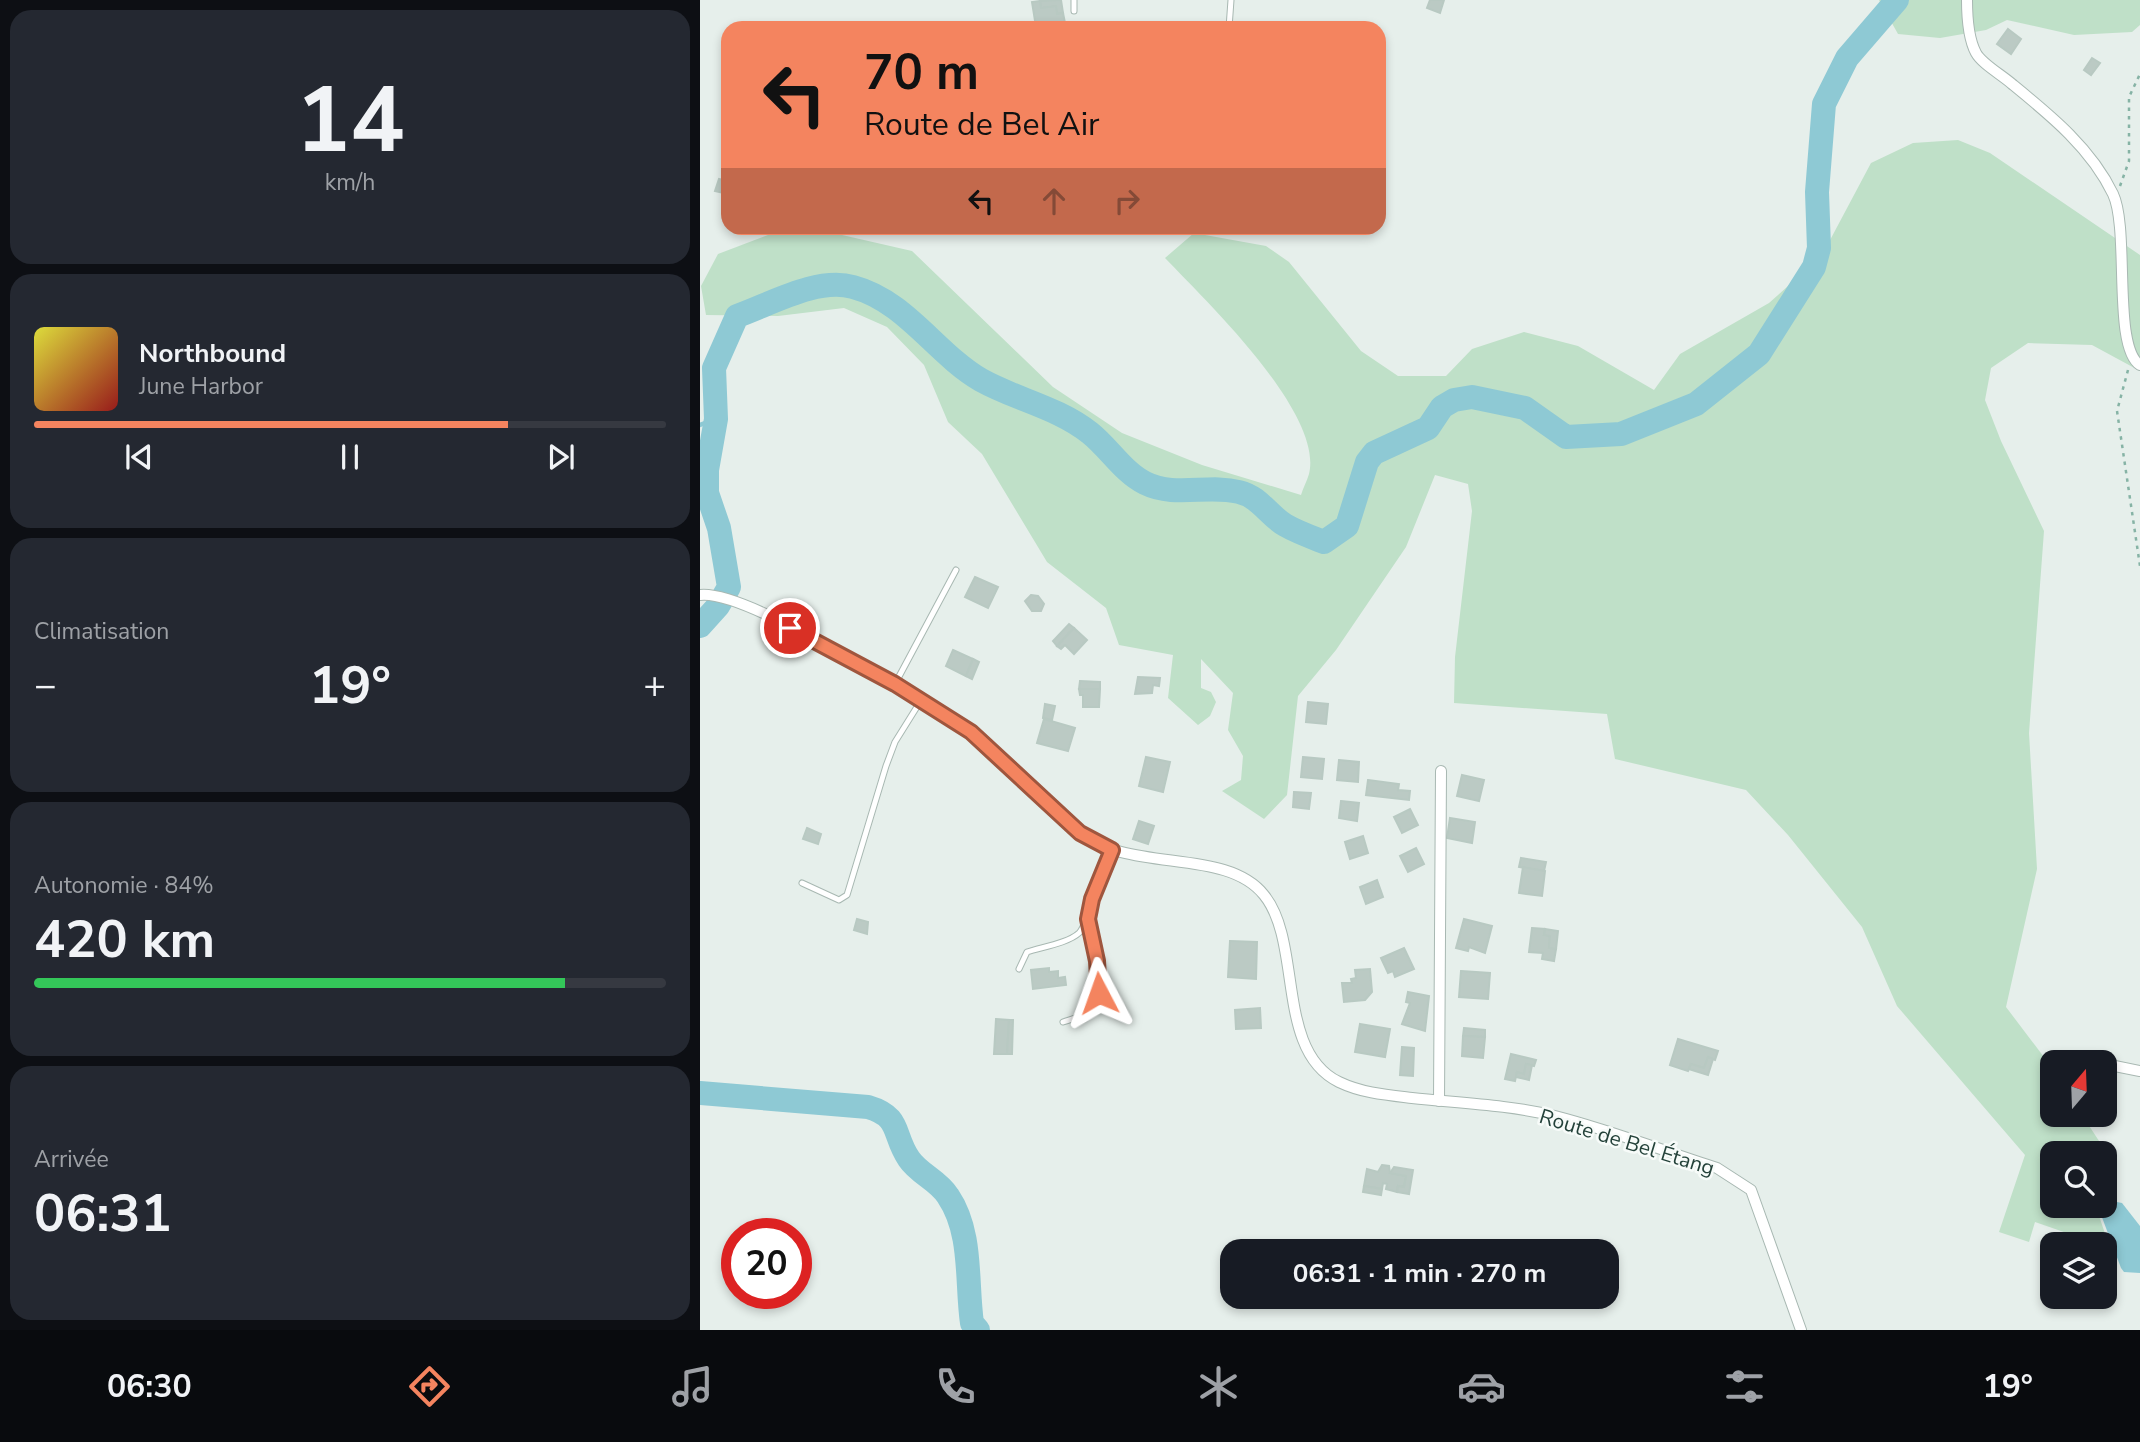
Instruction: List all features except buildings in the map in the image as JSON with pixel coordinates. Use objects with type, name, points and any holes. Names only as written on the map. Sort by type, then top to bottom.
[{"type":"street","points":[[1967,0],[1967,16],[1976,54],[2080,144],[2112,192],[2122,250],[2126,345],[2137,363]]},
{"type":"street","points":[[700,595],[715,593],[744,605],[895,684],[971,732],[1080,833],[1112,850]]},
{"type":"street","points":[[1439,1101],[1441,771]]},
{"type":"street","name":"Route de Bel Étang","points":[[1112,850],[1132,856],[1234,871],[1252,882],[1266,897],[1278,921],[1290,988],[1307,1049],[1315,1064],[1336,1081],[1367,1093],[1554,1115],[1717,1168],[1734,1176],[1751,1190],[1801,1330]]},
{"type":"street","points":[[2118,1067],[2140,1071]]},
{"type":"lane","points":[[1074,0],[1074,11]]},
{"type":"lane","points":[[1230,21],[1231,0]]},
{"type":"lane","points":[[895,684],[956,570]]},
{"type":"lane","points":[[802,883],[839,900],[847,895],[895,742],[920,702]]},
{"type":"lane","points":[[1063,1022],[1086,1014],[1099,993],[1097,961],[1088,919],[1092,899],[1112,850]]},
{"type":"lane","points":[[1019,969],[1027,952],[1074,936],[1088,919]]},
{"type":"path","points":[[2112,192],[2122,184],[2126,174],[2130,142],[2129,97],[2140,74]]},
{"type":"path","points":[[2137,363],[2126,374],[2117,411],[2140,566]]},
{"type":"green space","points":[[1879,0],[2140,0],[2140,25],[2132,32],[2074,35],[2007,20],[1986,30],[1940,38],[1898,34]]},
{"type":"green space","points":[[1958,140],[1990,153],[2140,255],[2140,371],[2092,345],[2028,343],[1991,368],[1985,400],[2001,441],[2044,531],[2029,733],[2037,869],[2006,1007],[2040,1052],[2040,1127],[2090,1127],[2099,1141],[2040,1141],[2040,1218],[2100,1218],[2105,1232],[2064,1232],[2035,1222],[2029,1242],[1999,1232],[2025,1155],[1897,1006],[1862,927],[1788,835],[1746,790],[1615,759],[1607,714],[1454,703],[1455,657],[1472,511],[1468,484],[1435,475],[1406,547],[1336,650],[1298,696],[1287,795],[1264,819],[1222,791],[1241,780],[1243,756],[1228,730],[1233,693],[1201,659],[1201,688],[1211,692],[1216,702],[1210,716],[1198,725],[1168,698],[1173,655],[1119,645],[1106,608],[1047,562],[982,454],[948,422],[924,365],[887,327],[844,308],[778,316],[706,315],[701,286],[718,254],[768,235],[842,235],[912,251],[1053,387],[1122,433],[1202,465],[1301,495],[1309,474],[1309,449],[1298,420],[1281,390],[1232,329],[1165,258],[1192,235],[1266,246],[1289,262],[1361,351],[1398,376],[1446,376],[1472,349],[1524,332],[1578,346],[1654,390],[1680,354],[1769,303],[1788,286],[1829,242],[1871,163],[1913,143]]},
{"type":"water","points":[[2117,1202],[2122,1203],[2140,1226],[2140,1273],[2124,1272],[2117,1257],[2117,1232],[2108,1232],[2102,1218],[2117,1218]]},
{"type":"waterway","points":[[700,626],[718,606],[729,587],[719,528],[707,493],[707,470],[716,419],[714,368],[737,316],[809,289],[839,285],[872,294],[905,316],[949,356],[981,380],[1077,424],[1097,439],[1130,473],[1145,483],[1168,490],[1215,489],[1246,494],[1285,525],[1324,542],[1347,526],[1367,462],[1374,453],[1428,428],[1442,407],[1454,400],[1472,397],[1525,408],[1566,437],[1621,434],[1696,404],[1759,354],[1814,267],[1819,248],[1817,192],[1824,104],[1847,58],[1897,0]]},
{"type":"waterway","points":[[700,425],[716,419]]},
{"type":"waterway","points":[[700,1093],[868,1107],[886,1116],[895,1127],[909,1159],[944,1190],[956,1210],[965,1242],[972,1323],[978,1330]]},
{"type":"route","points":[[790,628],[895,684],[971,732],[1080,833],[1112,850],[1092,899],[1088,919],[1097,961],[1099,993]]}]
